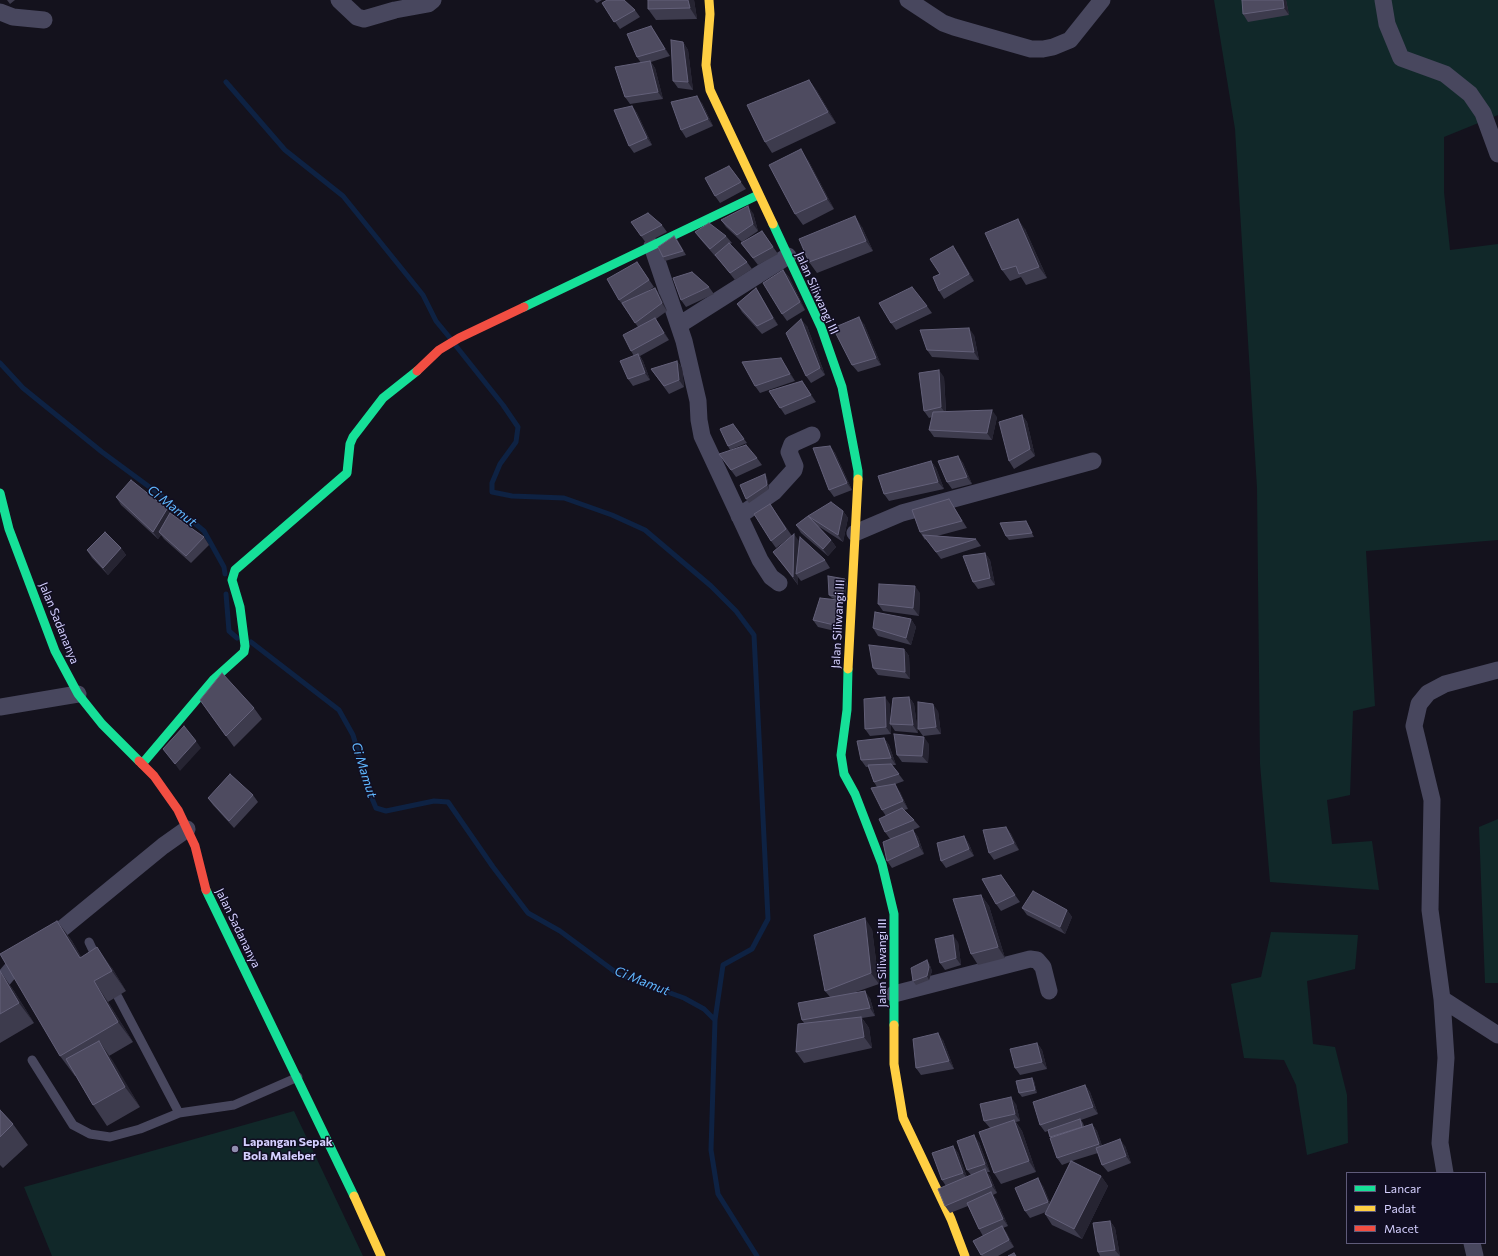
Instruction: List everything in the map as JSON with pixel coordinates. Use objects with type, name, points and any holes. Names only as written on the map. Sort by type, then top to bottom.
[{"type":"street","points":[[339,0],[357,17],[364,19],[395,10],[428,4],[433,0]]},
{"type":"street","name":"Jalan Siliwangi III","points":[[709,0],[710,14],[706,65],[710,90],[821,327],[842,387],[858,471],[849,626],[847,710],[841,756],[844,774],[855,794],[864,823],[882,864],[894,914],[894,1064],[903,1118],[951,1219],[965,1256]]},
{"type":"street","points":[[908,0],[943,23],[954,27],[1030,48],[1043,49],[1053,48],[1070,40],[1102,0]]},
{"type":"street","points":[[1383,0],[1387,24],[1401,58],[1445,74],[1467,91],[1484,113],[1498,154]]},
{"type":"street","points":[[0,12],[13,17],[44,20]]},
{"type":"street","points":[[142,764],[214,679],[242,654],[245,646],[244,634],[240,607],[232,580],[235,570],[347,473],[350,444],[357,430],[368,415],[384,398],[429,362],[438,350],[459,338],[758,195]]},
{"type":"street","points":[[652,246],[679,325],[698,401],[702,436],[765,569],[771,577],[779,583]]},
{"type":"street","points":[[679,325],[788,256]]},
{"type":"street","points":[[739,516],[774,492],[794,470],[795,466],[789,452],[792,444],[812,435]]},
{"type":"street","points":[[855,533],[902,512],[1093,461]]},
{"type":"street","name":"Jalan Sadananya","points":[[0,493],[9,529],[55,651],[78,694],[102,724],[154,776],[178,810],[195,846],[207,894],[298,1077],[343,1171],[381,1256]]},
{"type":"street","points":[[1445,1172],[1440,1143],[1446,1058],[1442,999],[1430,910],[1432,800],[1414,726],[1419,704],[1428,693],[1445,684],[1498,670]]},
{"type":"street","points":[[0,707],[78,694]]},
{"type":"street","points":[[0,983],[11,970],[163,846],[187,829]]},
{"type":"street","points":[[894,994],[1030,959],[1037,960],[1043,967],[1049,990]]},
{"type":"street","points":[[1442,999],[1498,1035]]},
{"type":"street","points":[[1472,1244],[1475,1256]]},
{"type":"lane","points":[[89,942],[101,967]]},
{"type":"lane","points":[[118,997],[178,1113]]},
{"type":"lane","points":[[32,1060],[73,1125],[90,1134],[110,1137],[140,1129],[178,1113],[234,1105],[298,1077]]},
{"type":"green space","points":[[1214,0],[1498,0],[1498,115],[1444,137],[1444,192],[1450,250],[1498,244],[1498,540],[1366,551],[1375,706],[1353,711],[1350,795],[1327,800],[1332,844],[1372,841],[1379,890],[1270,882],[1260,764],[1257,488],[1235,129]]},
{"type":"green space","points":[[1498,819],[1498,983],[1485,983],[1479,827]]},
{"type":"green space","points":[[1271,932],[1358,935],[1355,969],[1307,981],[1313,1044],[1335,1047],[1347,1095],[1348,1143],[1307,1155],[1296,1085],[1284,1060],[1244,1058],[1231,984],[1261,977]]},
{"type":"green space","name":"Lapangan Sepak Bola Maleber","points":[[294,1111],[363,1256],[52,1256],[24,1187]]},
{"type":"building","points":[[607,0],[624,0],[635,10],[614,22],[602,3]]},
{"type":"building","points":[[648,0],[688,0],[690,8],[648,9]]},
{"type":"building","points":[[1242,0],[1283,0],[1284,8],[1243,14]]},
{"type":"building","points":[[651,26],[665,49],[637,57],[627,34]]},
{"type":"building","points":[[671,40],[683,42],[688,82],[673,81]]},
{"type":"building","points":[[650,61],[658,92],[625,97],[615,67]]},
{"type":"building","points":[[809,80],[828,112],[765,142],[747,105]]},
{"type":"building","points":[[697,96],[708,119],[681,130],[671,102]]},
{"type":"building","points":[[632,106],[647,138],[629,146],[614,110]]},
{"type":"building","points":[[801,149],[827,199],[795,214],[769,165]]},
{"type":"building","points":[[729,166],[741,182],[715,196],[705,178]]},
{"type":"building","points":[[748,206],[753,224],[737,235],[721,220]]},
{"type":"building","points":[[648,213],[662,225],[641,236],[631,222]]},
{"type":"building","points":[[855,216],[866,241],[809,262],[799,239]]},
{"type":"building","points":[[1018,219],[1039,267],[1019,274],[1016,266],[1002,270],[985,233]]},
{"type":"building","points":[[709,223],[726,236],[710,249],[695,232]]},
{"type":"building","points":[[762,231],[773,247],[753,258],[741,243]]},
{"type":"building","points":[[674,236],[683,251],[663,257],[658,247]]},
{"type":"building","points":[[729,243],[747,262],[730,273],[715,255]]},
{"type":"building","points":[[953,246],[969,274],[939,291],[933,277],[940,274],[930,259]]},
{"type":"building","points":[[637,262],[649,280],[619,300],[607,279]]},
{"type":"building","points":[[783,270],[800,302],[782,314],[763,283]]},
{"type":"building","points":[[692,272],[709,287],[681,300],[673,278]]},
{"type":"building","points":[[912,287],[927,306],[891,323],[879,303]]},
{"type":"building","points":[[655,288],[662,303],[635,323],[622,303]]},
{"type":"building","points":[[756,288],[773,318],[757,326],[737,304]]},
{"type":"building","points":[[859,317],[876,358],[852,365],[833,328]]},
{"type":"building","points":[[655,318],[664,333],[631,351],[623,335]]},
{"type":"building","points":[[801,319],[820,368],[806,376],[786,333]]},
{"type":"building","points":[[969,328],[974,352],[927,350],[920,330]]},
{"type":"building","points":[[638,354],[645,373],[628,379],[620,361]]},
{"type":"building","points":[[781,358],[790,374],[755,386],[742,362]]},
{"type":"building","points":[[677,361],[679,380],[664,386],[651,369]]},
{"type":"building","points":[[939,370],[941,407],[924,411],[919,373]]},
{"type":"building","points":[[802,381],[811,395],[780,408],[769,391]]},
{"type":"building","points":[[992,410],[987,433],[929,430],[933,412]]},
{"type":"building","points":[[1022,415],[1030,449],[1009,461],[999,422]]},
{"type":"building","points":[[733,424],[744,439],[728,446],[720,429]]},
{"type":"building","points":[[746,445],[757,458],[731,470],[719,454]]},
{"type":"building","points":[[830,446],[847,483],[829,490],[813,448]]},
{"type":"building","points":[[958,456],[967,477],[947,482],[938,461]]},
{"type":"building","points":[[931,461],[938,482],[884,494],[878,476]]},
{"type":"building","points":[[765,474],[767,485],[746,499],[740,485]]},
{"type":"building","points":[[131,480],[167,509],[153,532],[116,497]]},
{"type":"building","points":[[949,499],[962,521],[920,532],[912,510]]},
{"type":"building","points":[[831,502],[843,511],[838,535],[808,516]]},
{"type":"building","points":[[770,504],[786,529],[771,541],[754,514]]},
{"type":"building","points":[[170,513],[204,537],[186,556],[159,532]]},
{"type":"building","points":[[808,516],[831,540],[823,549],[796,525]]},
{"type":"building","points":[[1026,521],[1032,533],[1006,536],[1000,523]]},
{"type":"building","points":[[105,532],[121,548],[103,568],[87,550]]},
{"type":"building","points":[[794,534],[793,577],[773,552]]},
{"type":"building","points":[[923,535],[976,539],[936,552]]},
{"type":"building","points":[[800,537],[825,560],[796,574]]},
{"type":"building","points":[[985,553],[990,578],[973,582],[963,556]]},
{"type":"building","points":[[828,576],[845,579],[842,597],[829,595]]},
{"type":"building","points":[[879,584],[915,586],[913,608],[878,604]]},
{"type":"building","points":[[820,598],[838,600],[834,625],[813,620]]},
{"type":"building","points":[[875,612],[911,619],[906,638],[873,628]]},
{"type":"building","points":[[869,645],[904,649],[905,672],[873,668]]},
{"type":"building","points":[[222,673],[254,708],[226,736],[200,700]]},
{"type":"building","points":[[885,697],[886,727],[865,729],[864,699]]},
{"type":"building","points":[[909,697],[913,725],[890,724],[893,698]]},
{"type":"building","points":[[918,702],[933,704],[936,727],[918,729]]},
{"type":"building","points":[[184,726],[196,741],[175,764],[163,749]]},
{"type":"building","points":[[894,734],[924,737],[922,756],[897,755]]},
{"type":"building","points":[[884,738],[891,758],[861,760],[857,741]]},
{"type":"building","points":[[891,764],[899,774],[874,782],[868,765]]},
{"type":"building","points":[[230,774],[253,795],[229,821],[208,798]]},
{"type":"building","points":[[895,784],[903,801],[882,810],[871,788]]},
{"type":"building","points":[[902,808],[914,820],[885,832],[879,819]]},
{"type":"building","points":[[1006,827],[1014,843],[989,853],[983,830]]},
{"type":"building","points":[[913,830],[919,846],[887,861],[883,842]]},
{"type":"building","points":[[964,836],[969,849],[941,861],[937,843]]},
{"type":"building","points":[[1001,875],[1015,895],[996,904],[982,879]]},
{"type":"building","points":[[1033,891],[1067,910],[1060,927],[1022,908]]},
{"type":"building","points":[[981,895],[998,947],[971,954],[953,899]]},
{"type":"building","points":[[865,918],[871,973],[825,991],[814,935]]},
{"type":"building","points":[[57,921],[80,958],[97,947],[112,971],[94,981],[118,1022],[60,1056],[0,954]]},
{"type":"building","points":[[953,935],[956,958],[940,963],[935,939]]},
{"type":"building","points":[[927,960],[929,967],[927,976],[913,981],[911,968]]},
{"type":"building","points":[[0,971],[19,1003],[0,1014]]},
{"type":"building","points":[[865,991],[870,1008],[802,1020],[798,1003]]},
{"type":"building","points":[[861,1017],[864,1037],[796,1052],[798,1024]]},
{"type":"building","points":[[938,1033],[949,1061],[916,1068],[913,1039]]},
{"type":"building","points":[[99,1041],[125,1087],[93,1105],[66,1059]]},
{"type":"building","points":[[1037,1043],[1042,1062],[1015,1068],[1010,1049]]},
{"type":"building","points":[[1032,1078],[1035,1090],[1019,1093],[1016,1081]]},
{"type":"building","points":[[1085,1085],[1093,1107],[1040,1125],[1033,1102]]},
{"type":"building","points":[[1011,1097],[1015,1114],[984,1121],[980,1104]]},
{"type":"building","points":[[0,1110],[13,1124],[0,1137]]},
{"type":"building","points":[[1080,1119],[1082,1127],[1050,1137],[1048,1130]]},
{"type":"building","points":[[1014,1120],[1029,1161],[994,1173],[979,1132]]},
{"type":"building","points":[[1092,1124],[1099,1144],[1057,1158],[1050,1138]]},
{"type":"building","points":[[974,1135],[985,1164],[967,1170],[957,1141]]},
{"type":"building","points":[[1120,1139],[1126,1156],[1102,1165],[1096,1148]]},
{"type":"building","points":[[953,1146],[963,1173],[942,1180],[932,1153]]},
{"type":"building","points":[[1071,1161],[1101,1176],[1074,1229],[1045,1214]]},
{"type":"building","points":[[985,1169],[992,1186],[945,1206],[938,1189]]},
{"type":"building","points":[[1038,1178],[1048,1202],[1025,1211],[1015,1188]]},
{"type":"building","points":[[991,1192],[1003,1219],[979,1229],[967,1203]]},
{"type":"building","points":[[1110,1221],[1115,1250],[1098,1252],[1093,1223]]},
{"type":"building","points":[[1002,1226],[1009,1240],[981,1255],[973,1241]]},
{"type":"building","points":[[1014,1253],[1016,1256],[1008,1256]]},
{"type":"waterway","points":[[226,82],[285,150],[343,196],[423,295],[436,321],[450,338]]},
{"type":"waterway","points":[[456,346],[503,405],[518,427],[516,442],[500,464],[492,483],[492,492],[512,496],[564,498],[612,515],[645,530],[711,586],[736,611],[754,635],[768,919],[752,949],[723,965],[715,1020]]},
{"type":"waterway","name":"Ci Mamut","points":[[0,363],[23,388],[102,452],[163,497],[204,531],[224,567],[225,574]]},
{"type":"waterway","name":"Ci Mamut","points":[[226,594],[229,631],[237,638]]},
{"type":"waterway","name":"Ci Mamut","points":[[251,642],[339,710],[353,735],[376,808],[386,811],[434,801],[448,802],[493,867],[528,913],[560,931],[618,974],[684,998],[704,1009],[715,1020],[711,1150],[718,1194],[757,1256]]},
{"type":"traffic: fast","points":[[524,307],[758,195]]},
{"type":"traffic: fast","points":[[773,224],[821,327],[842,387],[858,471],[858,479]]},
{"type":"traffic: fast","points":[[142,764],[214,679],[244,652],[245,646],[240,607],[232,580],[235,570],[347,473],[350,444],[353,437],[383,398],[417,371]]},
{"type":"traffic: fast","points":[[0,493],[9,529],[55,651],[78,694],[102,724],[139,761]]},
{"type":"traffic: fast","points":[[848,669],[847,710],[841,755],[844,774],[855,794],[882,864],[894,914],[894,1025]]},
{"type":"traffic: fast","points":[[206,890],[354,1196]]},
{"type":"traffic: slow","points":[[709,0],[710,14],[706,65],[710,90],[773,224]]},
{"type":"traffic: slow","points":[[848,669],[858,479]]},
{"type":"traffic: slow","points":[[894,1025],[894,1064],[903,1118],[951,1219],[965,1256]]},
{"type":"traffic: slow","points":[[354,1196],[381,1256]]},
{"type":"traffic: jam","points":[[417,371],[439,350],[459,338],[524,307]]},
{"type":"traffic: jam","points":[[139,761],[154,776],[178,810],[195,846],[206,890]]},
{"type":"place","name":"Lapangan Sepak Bola Maleber","points":[[235,1149]]}]
